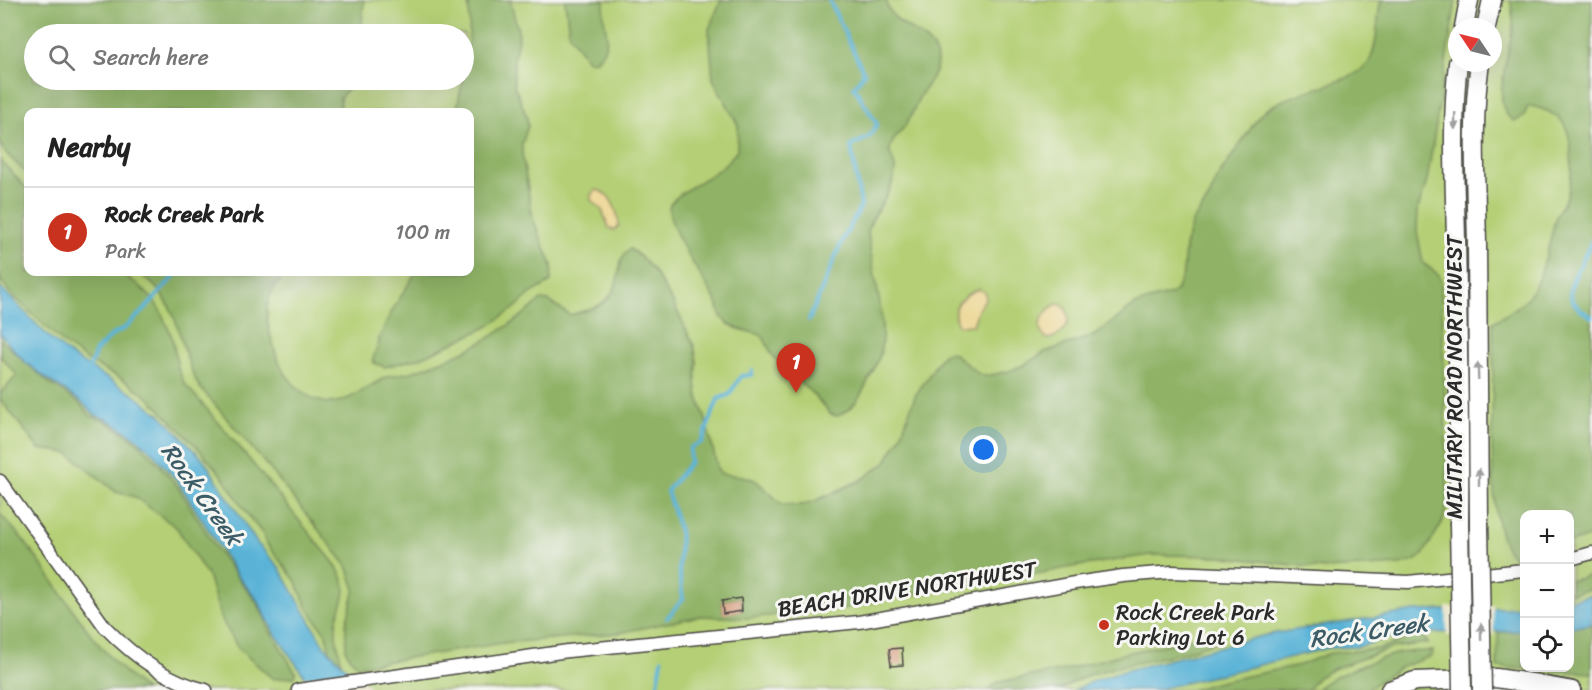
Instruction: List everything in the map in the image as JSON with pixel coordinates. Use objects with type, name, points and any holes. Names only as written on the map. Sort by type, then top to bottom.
[{"type":"main road","points":[[1466,18],[1469,0]]},
{"type":"main road","points":[[1488,18],[1492,0]]},
{"type":"main road","name":"MILITARY ROAD NORTHWEST","points":[[1457,72],[1455,160],[1462,690]]},
{"type":"main road","name":"MILITARY ROAD NORTHWEST","points":[[1479,72],[1474,159],[1482,690]]},
{"type":"main road","points":[[1390,690],[1410,682],[1426,679],[1496,678],[1544,687]]},
{"type":"street","points":[[0,481],[105,627],[122,645],[164,675],[191,687],[207,690]]},
{"type":"street","points":[[1574,558],[1592,553]]},
{"type":"street","name":"BEACH DRIVE NORTHWEST","points":[[298,690],[591,648],[755,634],[859,622],[1124,576],[1172,572],[1408,582],[1520,570]]},
{"type":"street","points":[[1544,687],[1572,690]]},
{"type":"green space","points":[[0,0],[1592,0],[1592,690],[0,690]]},
{"type":"green space","points":[[0,0],[364,0],[362,24],[24,24],[24,90],[347,90],[340,98],[340,108],[24,108],[24,171],[5,152],[0,143]]},
{"type":"green space","points":[[468,0],[510,0],[519,34],[514,58],[514,85],[527,117],[528,126],[522,144],[522,153],[533,219],[552,265],[551,282],[530,294],[515,308],[487,327],[423,357],[385,367],[374,363],[373,359],[379,338],[414,276],[474,276],[474,108],[457,108],[461,90],[474,90],[474,24],[469,24]]},
{"type":"green space","points":[[565,0],[605,0],[604,17],[607,37],[603,51],[597,60],[588,61],[569,34]]},
{"type":"green space","points":[[721,0],[886,0],[894,17],[924,39],[935,52],[937,59],[933,76],[907,123],[891,145],[890,152],[895,167],[894,179],[868,229],[882,320],[880,353],[876,366],[859,398],[852,407],[837,416],[830,414],[817,398],[780,364],[761,335],[737,328],[722,318],[717,303],[673,226],[670,205],[673,201],[721,168],[737,150],[738,125],[713,79],[709,29]]},
{"type":"green space","points":[[1381,0],[1456,0],[1453,18],[1448,18],[1448,50],[1427,181],[1418,209],[1417,231],[1423,263],[1439,275],[1441,281],[1448,502],[1443,521],[1423,555],[1401,565],[1324,569],[1219,556],[1150,555],[897,597],[840,609],[747,618],[700,616],[619,633],[503,643],[358,666],[346,651],[346,624],[355,589],[347,566],[275,475],[199,386],[193,375],[169,305],[143,276],[284,276],[273,291],[267,308],[275,351],[282,368],[299,389],[315,399],[331,403],[347,399],[387,377],[417,370],[450,358],[505,328],[541,300],[549,301],[570,315],[598,306],[612,294],[622,259],[630,249],[653,270],[673,302],[694,346],[697,361],[698,397],[718,470],[722,474],[755,480],[782,504],[801,505],[861,480],[885,463],[900,438],[915,396],[943,354],[953,353],[979,374],[986,376],[1009,371],[1045,352],[1095,335],[1135,305],[1172,294],[1177,289],[1183,274],[1185,247],[1192,222],[1208,200],[1219,175],[1259,116],[1286,99],[1351,76],[1363,69],[1373,53]],"holes":[[[741,598],[742,611],[723,613],[722,601]]]},
{"type":"green space","points":[[1511,0],[1592,0],[1592,536],[1574,542],[1574,510],[1520,510],[1520,555],[1513,556],[1503,542],[1493,484],[1493,322],[1521,304],[1530,295],[1536,283],[1556,217],[1567,195],[1571,147],[1567,129],[1563,123],[1544,110],[1531,106],[1527,108],[1524,117],[1515,121],[1507,115],[1502,91],[1513,24]]},
{"type":"green space","points":[[0,160],[24,186],[24,276],[125,276],[136,283],[154,300],[162,314],[172,337],[178,368],[184,383],[334,564],[342,577],[345,589],[336,627],[341,663],[331,658],[326,634],[308,609],[295,580],[267,544],[262,533],[222,476],[198,448],[150,399],[127,382],[88,361],[64,344],[10,293],[0,279]]},
{"type":"green space","points":[[0,339],[48,382],[79,403],[91,416],[106,421],[133,438],[153,457],[178,487],[217,550],[258,604],[271,632],[296,673],[295,677],[273,679],[238,648],[221,618],[209,578],[177,528],[135,497],[116,492],[68,453],[39,449],[0,399],[0,394],[17,375],[0,356]]},
{"type":"green space","points":[[0,514],[39,560],[95,639],[127,674],[146,690],[0,690]]},
{"type":"green space","points":[[1592,575],[1592,589],[1574,593],[1574,580]]},
{"type":"green space","points":[[1592,624],[1592,673],[1574,672],[1574,627]]},
{"type":"green space","points":[[1520,631],[1520,668],[1497,667],[1498,632]]},
{"type":"green space","points":[[1415,636],[1424,638],[1428,643],[1391,648],[1333,669],[1318,677],[1307,690],[1191,690],[1300,665],[1330,653],[1378,649]]},
{"type":"green space","points":[[1199,637],[1222,640],[1185,652],[1086,676],[1059,690],[988,690],[998,682],[1064,670]]},
{"type":"green space","points":[[1433,651],[1432,656],[1399,668],[1366,690],[1317,690],[1342,674],[1380,659],[1403,652]]},
{"type":"sand","points":[[595,190],[601,191],[613,203],[619,226],[614,230],[609,228],[602,210],[591,200],[591,195]]},
{"type":"sand","points":[[979,289],[985,293],[986,298],[978,310],[973,325],[959,326],[955,314],[956,308],[962,298]]},
{"type":"sand","points":[[1058,304],[1064,306],[1068,322],[1063,331],[1048,339],[1042,333],[1040,324],[1047,311]]},
{"type":"water","name":"Rock Creek","points":[[0,287],[50,338],[73,357],[133,394],[162,416],[204,460],[257,543],[279,567],[325,647],[369,690],[316,690],[274,632],[258,601],[237,575],[178,482],[154,454],[134,436],[107,419],[95,415],[80,401],[25,362],[0,334]]},
{"type":"water","points":[[1592,595],[1592,624],[1574,627],[1574,599]]},
{"type":"water","name":"Rock Creek","points":[[1520,607],[1520,631],[1418,633],[1392,637],[1358,647],[1329,648],[1155,690],[1074,690],[1124,671],[1270,634],[1415,611]]},
{"type":"pier","points":[[1493,605],[1494,635],[1447,636],[1446,607]]},
{"type":"pier","points":[[354,670],[372,690],[312,690],[302,678]]},
{"type":"building","points":[[741,598],[742,611],[723,614],[722,601]]},
{"type":"building","points":[[902,648],[903,665],[891,666],[889,649]]},
{"type":"waterway","points":[[809,320],[842,241],[861,206],[851,146],[869,137],[877,124],[854,87],[864,73],[829,0]]},
{"type":"waterway","points":[[1592,240],[1575,275],[1571,290],[1573,301],[1583,312],[1592,317]]},
{"type":"waterway","points":[[89,369],[96,351],[146,308],[174,276]]},
{"type":"waterway","points":[[667,618],[683,599],[679,570],[680,533],[667,491],[690,462],[690,448],[702,442],[718,399],[729,395],[741,376],[751,375],[752,370]]},
{"type":"waterway","points":[[657,690],[662,659]]},
{"type":"place","name":"Rock Creek Park","points":[[796,393]]},
{"type":"place","name":"Rock Creek Park Parking Lot 6","points":[[1104,625]]}]
